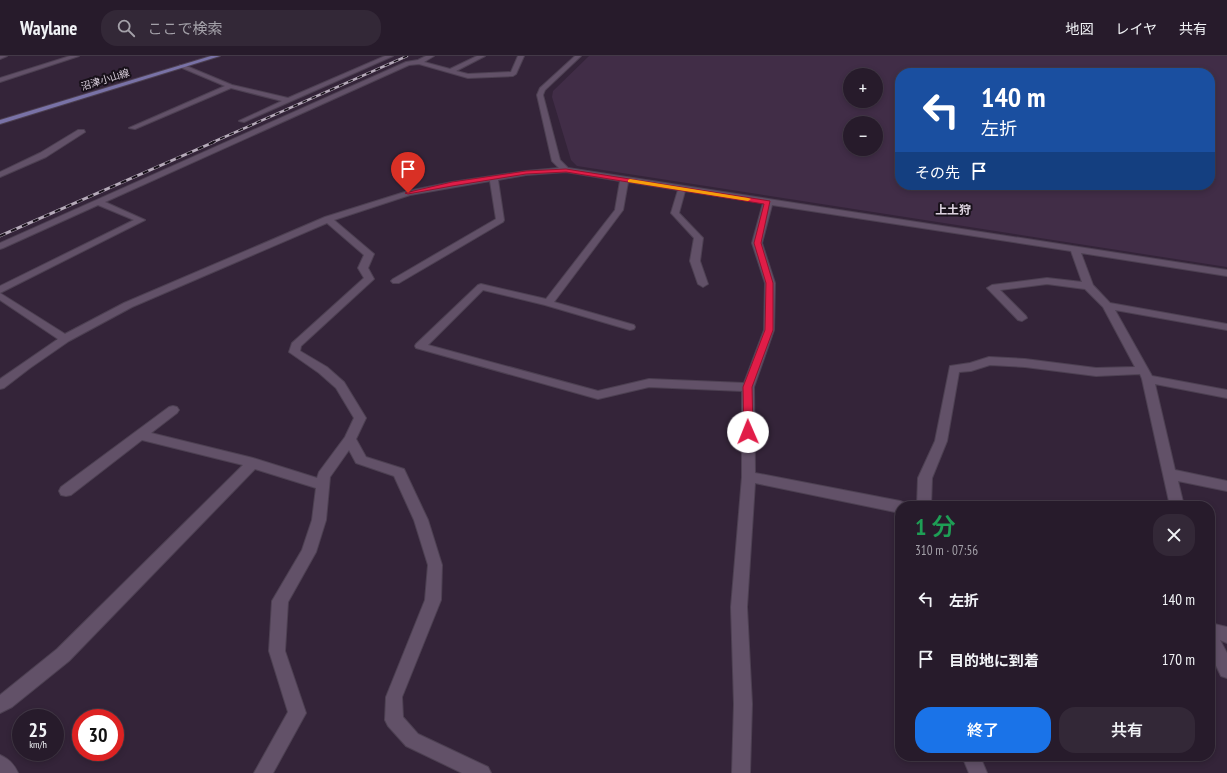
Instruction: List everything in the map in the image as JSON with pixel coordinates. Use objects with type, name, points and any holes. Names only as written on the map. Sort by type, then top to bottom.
[{"type":"main road","name":"沼津小山線","points":[[0,122],[217,56]]},
{"type":"street","points":[[0,57],[4,56]]},
{"type":"street","points":[[0,80],[76,56]]},
{"type":"street","points":[[242,121],[286,100],[390,56]]},
{"type":"street","points":[[0,246],[408,63],[419,62],[431,56]]},
{"type":"street","points":[[450,71],[482,56]]},
{"type":"street","points":[[419,62],[468,76],[513,74],[521,57],[513,56]]},
{"type":"street","points":[[566,170],[556,161],[540,95],[542,89],[578,56]]},
{"type":"street","points":[[182,66],[230,86],[286,100]]},
{"type":"street","points":[[133,128],[230,86]]},
{"type":"street","points":[[0,175],[43,155],[81,132]]},
{"type":"street","points":[[0,385],[26,365],[65,339],[128,305],[328,219],[408,193],[452,184],[526,173],[566,170],[1227,273]]},
{"type":"street","points":[[396,281],[500,220],[494,178]]},
{"type":"street","points":[[548,303],[619,210],[624,180]]},
{"type":"street","points":[[682,189],[675,213],[699,238],[695,261],[703,284]]},
{"type":"street","points":[[0,290],[141,220],[98,202]]},
{"type":"street","points":[[741,773],[744,704],[739,607],[749,477],[748,387],[769,330],[770,283],[757,243],[768,202]]},
{"type":"street","points":[[263,773],[297,713],[277,651],[280,602],[309,552],[319,520],[324,476],[350,439],[360,418],[340,385],[323,370],[294,352],[296,344],[369,279],[363,268],[368,254],[328,219]]},
{"type":"street","points":[[1075,250],[1088,286],[1107,306],[1146,374],[1176,501]]},
{"type":"street","points":[[1022,318],[992,288],[1047,281],[1088,286]]},
{"type":"street","points":[[630,327],[548,303],[480,287],[420,346],[598,395],[649,382],[748,387]]},
{"type":"street","points":[[0,296],[65,339]]},
{"type":"street","points":[[1107,306],[1227,327]]},
{"type":"street","points":[[924,501],[925,478],[941,441],[954,369],[971,368],[989,361],[1025,363],[1096,372],[1146,374],[1227,394]]},
{"type":"street","points":[[66,491],[173,410]]},
{"type":"street","points":[[140,435],[253,463],[323,485]]},
{"type":"street","points":[[350,439],[361,460],[399,473],[421,520],[436,565],[433,600],[394,697],[394,720],[412,740],[482,773]]},
{"type":"street","points":[[0,704],[6,701],[63,655],[120,600],[253,463]]},
{"type":"street","points":[[1170,474],[1227,486]]},
{"type":"street","points":[[749,477],[895,506]]},
{"type":"street","points":[[1215,631],[1227,635]]},
{"type":"street","points":[[1215,647],[1227,670]]},
{"type":"street","points":[[973,761],[978,773]]},
{"type":"street","points":[[0,764],[9,773]]},
{"type":"shaded area","points":[[589,56],[1227,56],[1227,267],[577,166],[571,160],[552,97],[553,91]]},
{"type":"railway","points":[[211,143],[407,56]]},
{"type":"railway","points":[[0,236],[214,142]]},
{"type":"slow traffic","points":[[630,181],[748,199]]},
{"type":"district","name":"上土狩","points":[[953,210]]},
{"type":"route","points":[[408,193],[452,184],[526,173],[566,170],[768,202],[757,243],[770,283],[769,330],[748,387],[748,432]]}]
